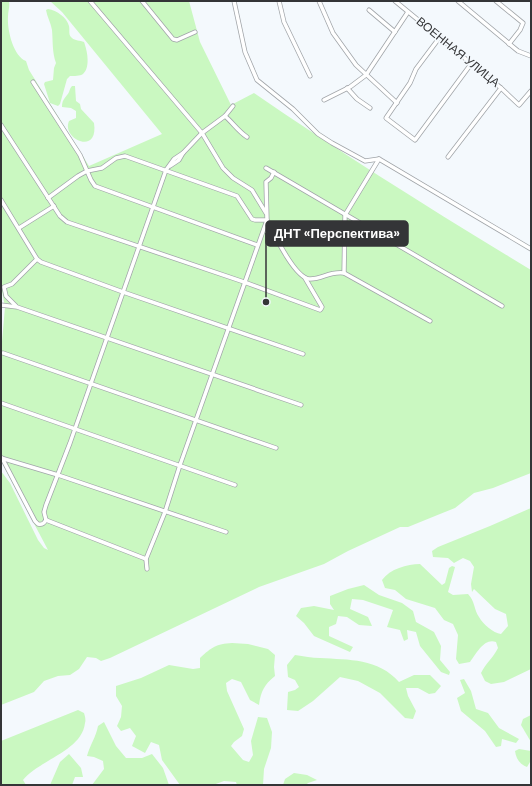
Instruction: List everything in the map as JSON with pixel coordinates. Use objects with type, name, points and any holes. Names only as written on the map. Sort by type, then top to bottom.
[{"type":"street","points":[[1,126],[63,220],[244,282],[320,310],[321,309],[322,307],[304,277],[298,272],[280,247],[258,197],[252,190],[233,178],[223,168],[202,133],[90,1]]},
{"type":"street","points":[[142,1],[173,39],[177,40],[195,32]]},
{"type":"street","points":[[234,1],[245,52],[257,80],[293,109],[318,134],[365,161],[379,159],[531,249]]},
{"type":"street","points":[[279,1],[284,22],[310,76]]},
{"type":"street","points":[[319,1],[333,33],[356,65],[396,103]]},
{"type":"street","name":"ВОЕННАЯ УЛИЦА","points":[[395,1],[501,88],[519,105],[531,91]]},
{"type":"street","points":[[458,1],[518,51],[531,56]]},
{"type":"street","points":[[496,1],[523,23],[520,30],[509,44]]},
{"type":"street","points":[[369,10],[395,32]]},
{"type":"street","points":[[324,100],[347,88],[366,75],[408,12]]},
{"type":"street","points":[[440,37],[416,69],[410,83],[386,118],[415,140],[471,64]]},
{"type":"street","points":[[32,82],[80,155],[92,184],[153,208],[258,245]]},
{"type":"street","points":[[347,88],[357,99],[370,108]]},
{"type":"street","points":[[448,157],[501,88]]},
{"type":"street","points":[[46,520],[44,512],[124,292],[166,170],[174,158],[183,153],[202,133],[225,116],[233,106]]},
{"type":"street","points":[[225,116],[231,120],[237,129],[247,137]]},
{"type":"street","points":[[48,198],[87,171],[102,168],[116,158],[125,156],[237,196],[252,219],[256,220],[267,217]]},
{"type":"street","points":[[344,273],[345,215],[379,159]]},
{"type":"street","points":[[266,168],[502,306]]},
{"type":"street","points":[[147,569],[146,558],[165,512],[211,375],[267,217],[266,182],[271,178],[274,172]]},
{"type":"street","points":[[1,200],[41,262],[303,354]]},
{"type":"street","points":[[19,228],[54,206]]},
{"type":"street","points":[[17,307],[6,296],[4,287],[12,284],[37,258]]},
{"type":"street","points":[[304,277],[312,279],[331,272],[344,273],[430,321]]},
{"type":"street","points":[[1,305],[17,307],[301,405]]},
{"type":"street","points":[[3,353],[276,448]]},
{"type":"street","points":[[1,403],[235,485]]},
{"type":"street","points":[[1,458],[58,475],[226,532]]},
{"type":"street","points":[[1,458],[35,521],[38,524],[41,524],[46,520]]},
{"type":"street","points":[[46,520],[146,558]]},
{"type":"green space","points":[[1,1],[9,1],[8,22],[14,48],[21,58],[26,61],[29,70],[89,166],[162,134],[62,12],[50,1],[189,1],[200,42],[231,105],[254,93],[322,139],[531,270],[531,473],[493,488],[474,493],[455,508],[408,527],[400,527],[324,564],[259,587],[110,658],[101,661],[96,658],[87,657],[79,669],[70,675],[58,676],[44,681],[34,692],[1,705],[1,471],[10,483],[38,540],[44,548],[48,550],[1,461],[1,353],[5,307],[1,286]]},
{"type":"green space","points":[[48,9],[64,17],[69,26],[70,36],[75,40],[84,42],[88,58],[87,67],[83,74],[79,76],[70,76],[67,79],[60,104],[58,106],[50,103],[44,84],[45,82],[53,80],[56,63],[53,51],[52,30],[46,10]]},
{"type":"green space","points":[[72,86],[75,86],[76,101],[94,123],[94,133],[91,139],[86,142],[75,138],[70,134],[68,128],[69,121],[76,118],[76,111],[71,108],[62,107],[63,100]]},
{"type":"green space","points":[[531,508],[531,669],[504,682],[491,684],[485,681],[481,673],[498,648],[496,642],[492,641],[484,644],[470,662],[459,664],[456,659],[458,635],[453,624],[444,620],[435,608],[406,599],[395,590],[385,588],[382,580],[394,570],[410,565],[420,564],[442,585],[445,583],[449,568],[452,566],[455,567],[448,592],[453,595],[468,594],[477,614],[483,622],[488,628],[501,634],[508,626],[506,614],[495,609],[474,589],[472,592],[471,584],[474,567],[470,561],[463,558],[454,563],[448,558],[433,557],[432,551],[438,547]]},
{"type":"green space","points":[[364,585],[379,595],[402,603],[413,611],[416,622],[434,632],[441,646],[440,660],[450,672],[449,675],[441,672],[420,646],[416,632],[407,630],[408,639],[404,641],[400,630],[387,627],[393,610],[363,600],[352,599],[350,609],[368,617],[372,626],[359,625],[347,617],[338,616],[336,624],[329,627],[329,636],[353,647],[350,652],[314,636],[304,623],[296,616],[301,608],[314,606],[334,610],[330,604],[330,596]]},
{"type":"green space","points":[[232,643],[248,644],[268,649],[275,655],[275,676],[268,682],[264,689],[259,705],[250,700],[241,682],[232,679],[226,683],[227,691],[244,729],[242,736],[231,746],[243,760],[249,762],[253,755],[251,741],[258,717],[267,718],[272,732],[271,748],[264,769],[263,785],[237,785],[236,782],[224,781],[213,785],[180,785],[162,760],[159,745],[151,742],[145,753],[132,746],[136,736],[130,728],[121,731],[117,726],[121,717],[122,706],[116,696],[116,686],[141,678],[169,665],[193,669],[200,668],[200,658],[208,651],[218,645]]},
{"type":"green space","points":[[295,655],[314,658],[352,660],[372,664],[391,674],[399,682],[414,675],[430,675],[441,686],[435,693],[429,694],[418,688],[406,688],[408,696],[416,711],[413,719],[405,718],[380,693],[358,681],[340,677],[313,701],[298,711],[287,710],[288,692],[299,687],[295,680],[288,677],[287,665]]},
{"type":"green space","points":[[464,679],[471,691],[476,709],[488,713],[499,728],[519,739],[516,743],[502,739],[501,746],[496,747],[485,731],[461,711],[457,698],[465,693],[460,680]]},
{"type":"green space","points":[[78,710],[84,713],[85,721],[82,733],[76,741],[30,773],[23,780],[26,785],[1,785],[1,741]]},
{"type":"green space","points":[[531,715],[531,742],[521,725],[523,719]]},
{"type":"green space","points":[[104,722],[116,746],[126,758],[142,758],[152,754],[163,768],[169,785],[92,785],[104,769],[103,761],[87,756],[98,726]]},
{"type":"green space","points":[[519,749],[531,751],[531,763],[530,762],[527,767],[517,758],[515,751]]},
{"type":"green space","points":[[69,754],[81,768],[83,777],[75,777],[72,785],[50,785],[60,762]]},
{"type":"green space","points":[[294,773],[307,775],[317,780],[306,785],[283,785],[285,779]]},
{"type":"place","name":"ДНТ «Перспектива»","points":[[266,302]]}]
